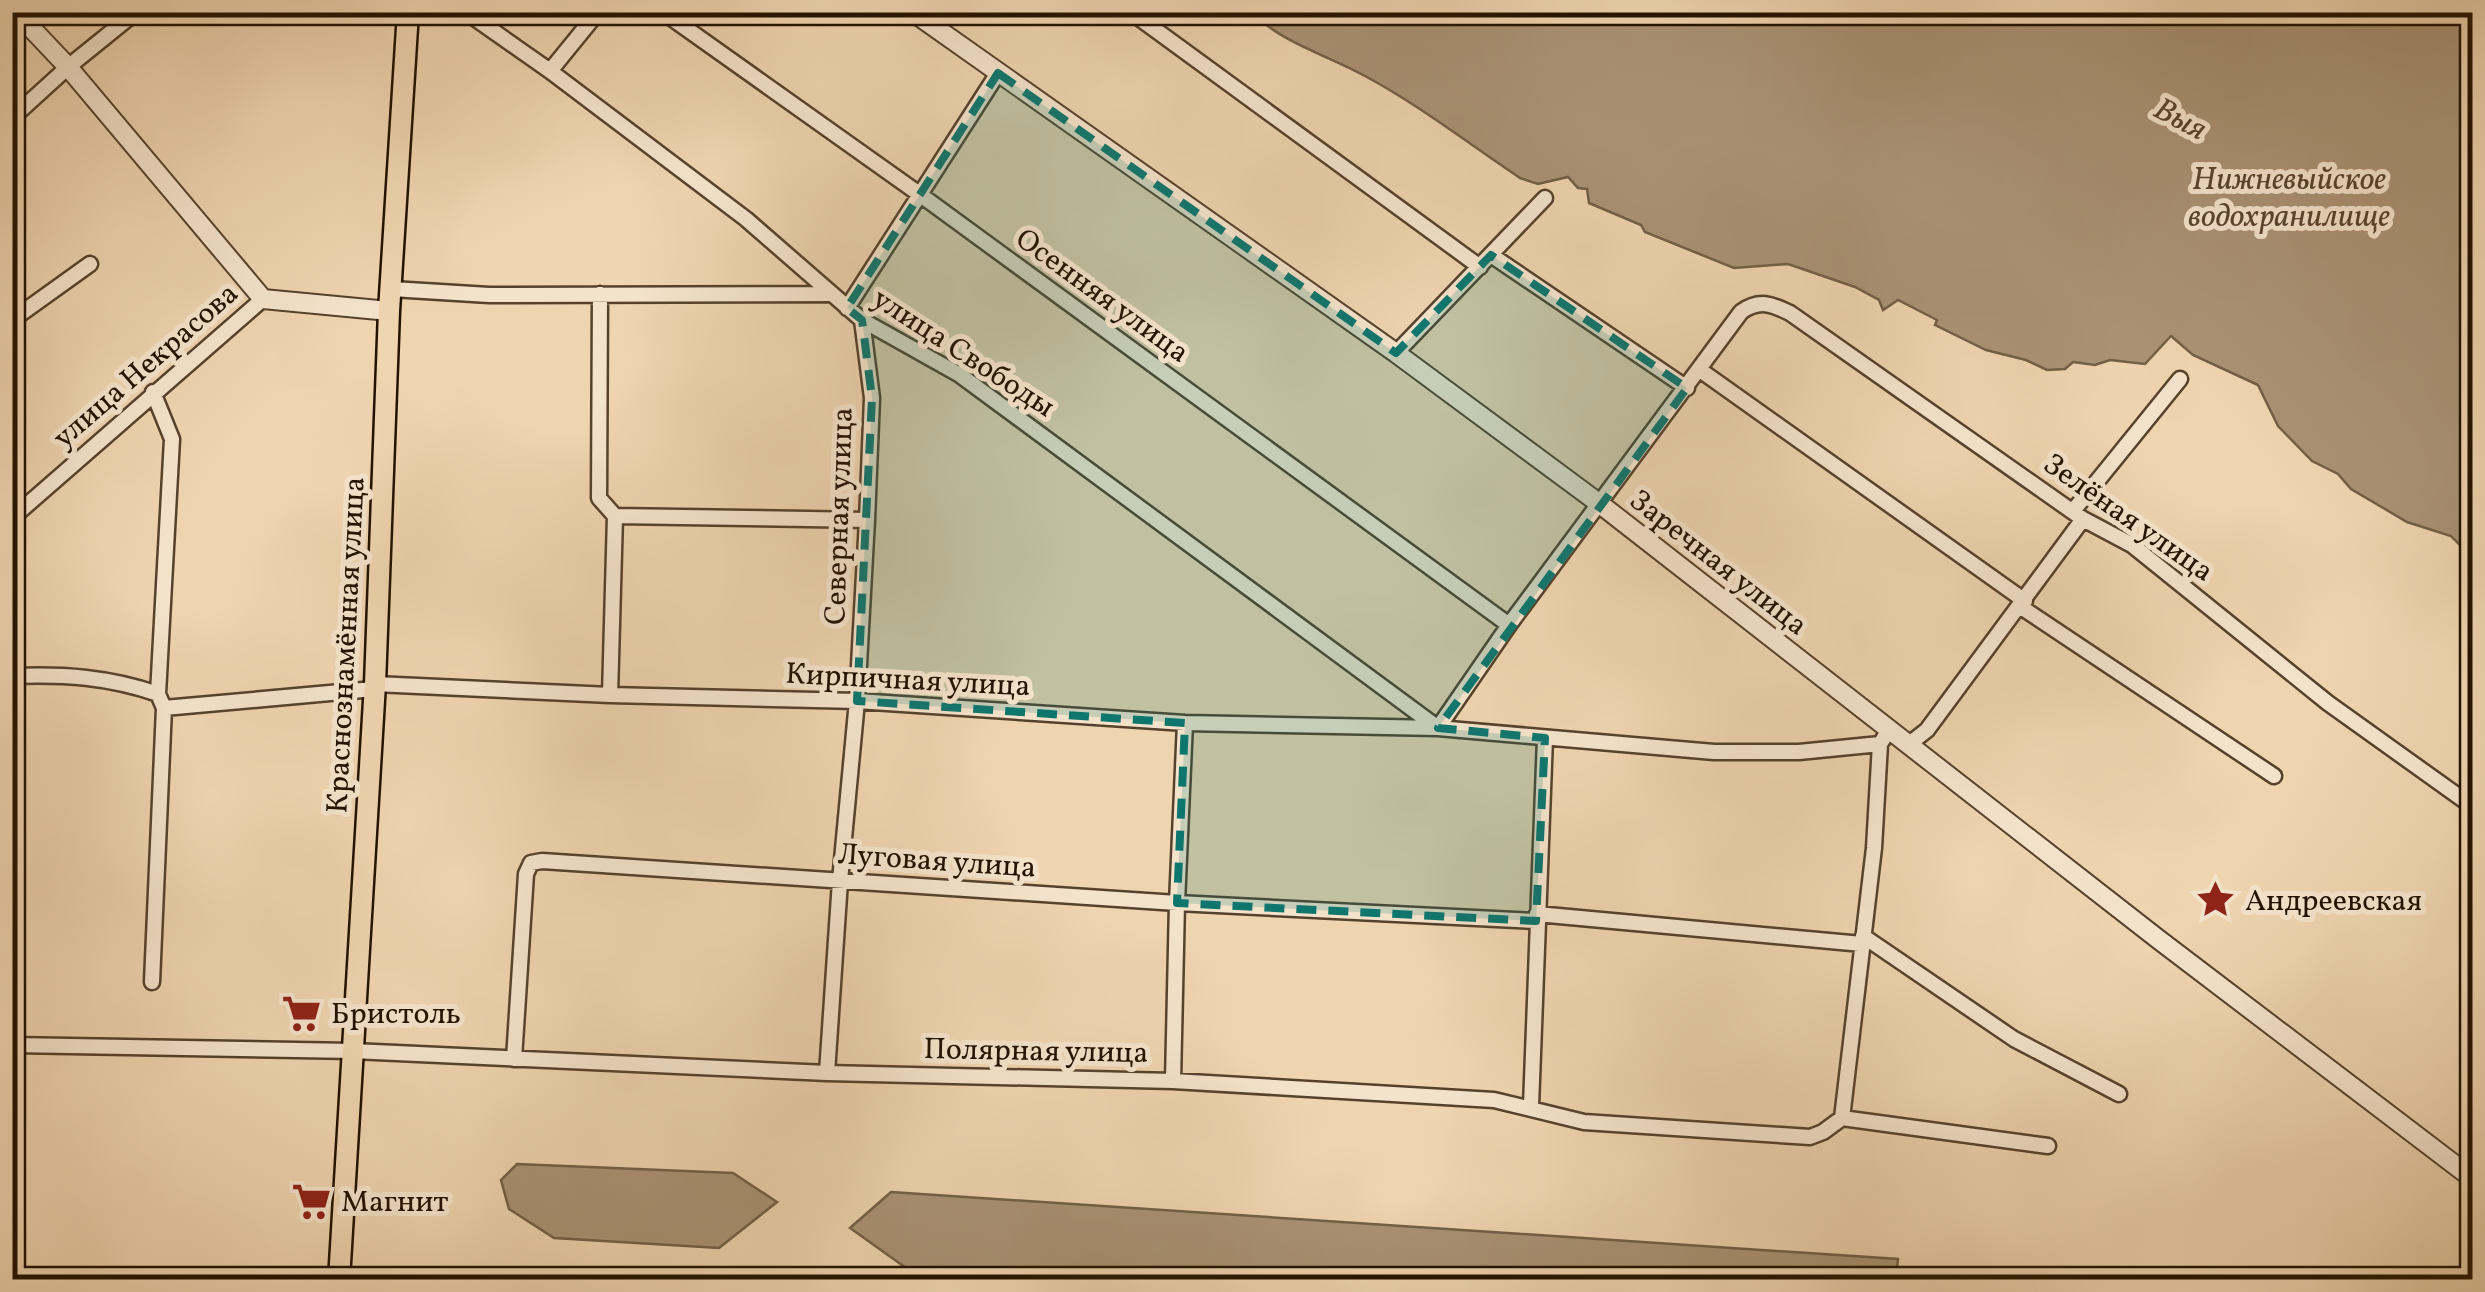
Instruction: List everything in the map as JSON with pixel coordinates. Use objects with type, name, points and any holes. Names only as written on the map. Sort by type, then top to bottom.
[{"type":"main road","name":"Краснознамённая улица","points":[[339,1280],[408,12]]},
{"type":"street","points":[[16,12],[68,67],[262,299]]},
{"type":"street","points":[[12,118],[136,12]]},
{"type":"street","name":"улица Свободы","points":[[466,12],[746,220],[862,320],[960,376],[1438,728]]},
{"type":"street","points":[[550,71],[598,12]]},
{"type":"street","name":"Осенняя улица","points":[[663,12],[922,196],[1508,625]]},
{"type":"street","name":"Заречная улица","points":[[913,12],[1396,353],[1600,504],[1885,737],[1908,745],[2472,1178]]},
{"type":"street","points":[[1131,12],[1486,261],[1687,388]]},
{"type":"street","points":[[847,308],[998,73]]},
{"type":"street","points":[[1396,353],[1545,198]]},
{"type":"street","points":[[12,320],[90,264]]},
{"type":"street","points":[[392,289],[489,295],[829,294]]},
{"type":"street","points":[[600,294],[598,498],[616,516],[867,520]]},
{"type":"street","name":"улица Некрасова","points":[[12,518],[262,299],[390,311]]},
{"type":"street","name":"Зелёная улица","points":[[1700,370],[1752,304],[1773,304],[1790,313],[2078,515],[2132,545],[2328,703],[2472,806]]},
{"type":"street","name":"Северная улица","points":[[827,1074],[858,701],[867,520],[872,398],[862,320]]},
{"type":"street","points":[[1438,728],[1508,625],[1700,370],[2023,604],[2274,776]]},
{"type":"street","points":[[1908,745],[1928,730],[2023,604],[2078,515],[2180,380]]},
{"type":"street","points":[[152,982],[172,439],[154,392]]},
{"type":"street","points":[[610,696],[616,516]]},
{"type":"street","name":"Кирпичная улица","points":[[12,676],[74,674],[108,678],[161,701],[374,687],[858,701],[1186,723],[1438,728],[1714,752],[1799,752],[1885,737]]},
{"type":"street","points":[[1173,1081],[1186,723]]},
{"type":"street","points":[[1885,737],[1842,1118],[2048,1146]]},
{"type":"street","points":[[1531,1106],[1544,738]]},
{"type":"street","name":"Луговая улица","points":[[514,1059],[526,874],[531,863],[542,861],[1177,903],[1536,918],[1863,940],[2014,1039],[2119,1094]]},
{"type":"street","name":"Полярная улица","points":[[12,1046],[353,1051],[827,1074],[1173,1081],[1494,1100],[1584,1122],[1810,1138],[1842,1118]]},
{"type":"highlighted area","points":[[998,73],[1396,353],[1491,255],[1687,388],[1438,728],[1545,738],[1536,921],[1177,903],[1185,723],[857,701],[872,398],[862,320],[847,308]]},
{"type":"water","name":"Нижневыйское водохранилище","points":[[1252,13],[2463,13],[2472,19],[2472,557],[2451,536],[2407,522],[2351,489],[2338,474],[2312,461],[2278,426],[2258,385],[2193,355],[2171,336],[2145,364],[2110,360],[2095,365],[2073,362],[2065,369],[2047,370],[1986,350],[1935,325],[1937,320],[1898,300],[1883,310],[1879,300],[1855,287],[1788,264],[1734,268],[1645,232],[1641,225],[1589,203],[1587,189],[1578,188],[1568,177],[1538,184],[1520,178],[1405,99],[1292,41]]},
{"type":"water","points":[[517,1164],[733,1173],[777,1202],[719,1248],[554,1238],[509,1209],[501,1180]]},
{"type":"water","points":[[891,1192],[1898,1259],[1896,1279],[1007,1279],[991,1270],[920,1278],[850,1228]]},
{"type":"place","name":"Андреевская","points":[[2215,900]]},
{"type":"place","name":"Бристоль","points":[[301,1013]]},
{"type":"place","name":"Магнит","points":[[311,1201]]},
{"type":"water label","name":"Выя","points":[[2181,118]]}]
